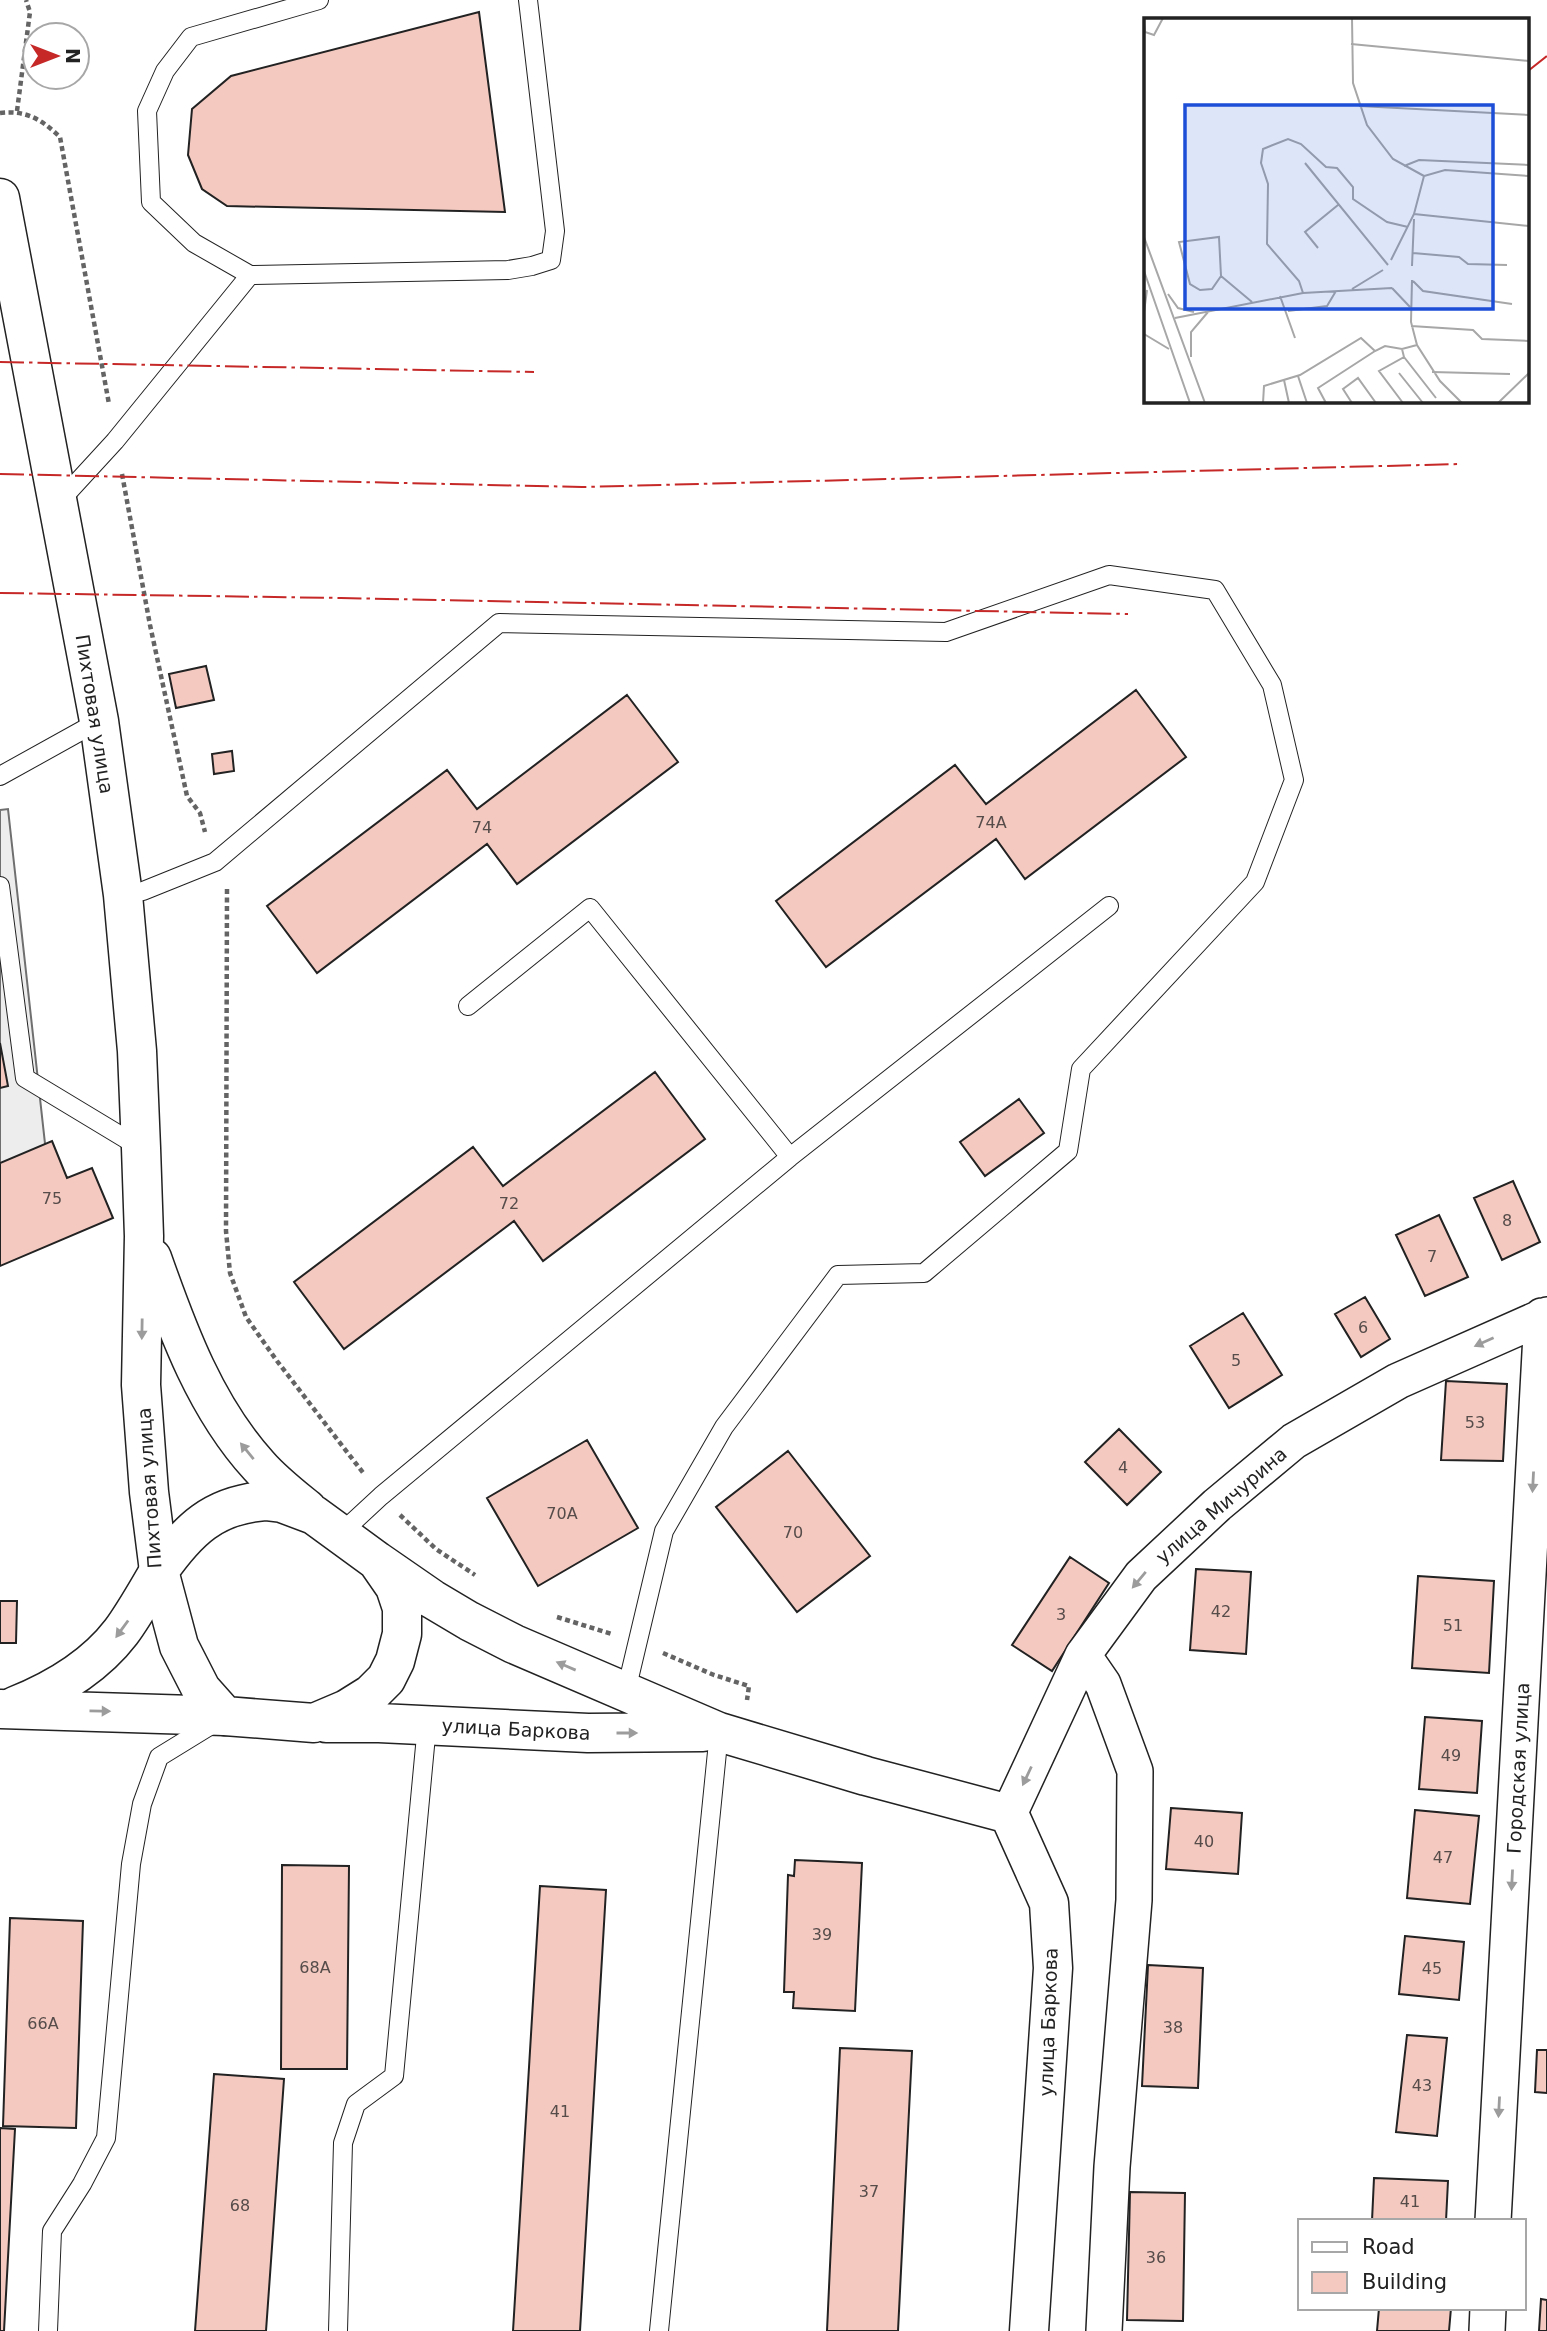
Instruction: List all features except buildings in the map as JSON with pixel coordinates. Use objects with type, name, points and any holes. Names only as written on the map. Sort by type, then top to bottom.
[{"type":"main road","name":"Пихтовая улица","points":[[0,198],[99,721],[123,895],[137,1051],[141,1148],[144,1236],[141,1385],[149,1492],[159,1571],[122,1631],[106,1648],[67,1680],[41,1696],[4,1709]]},
{"type":"main road","name":"Пихтовая улица","points":[[144,1236],[171,1313],[195,1368],[228,1427],[260,1467],[327,1525]]},
{"type":"main road","points":[[265,1501],[282,1503],[327,1525],[377,1561],[395,1587],[402,1608],[402,1634],[395,1661],[386,1679],[371,1694],[347,1709],[314,1723],[225,1716],[201,1689],[179,1646],[159,1571],[178,1544],[197,1526],[226,1508],[265,1501]]},
{"type":"main road","name":"улица Баркова","points":[[377,1561],[469,1621],[514,1643],[731,1735],[866,1776],[1009,1814],[1049,1903],[1053,1968],[1029,2331]]},
{"type":"main road","name":"Пихтовая улица","points":[[4,1709],[225,1716]]},
{"type":"main road","name":"улица Баркова","points":[[314,1723],[427,1725],[588,1733],[731,1735]]},
{"type":"street","name":"улица Мичурина","points":[[1009,1814],[1083,1656],[1141,1576],[1217,1505],[1294,1441],[1398,1381],[1545,1315]]},
{"type":"street","name":"Городская улица","points":[[1493,2219],[1545,1315]]},
{"type":"street","points":[[1083,1656],[1103,1684],[1135,1772],[1134,1900],[1112,2166],[1104,2331]]},
{"type":"street","points":[[1487,2331],[1488,2310]]},
{"type":"lane","points":[[319,0],[191,37],[165,71],[147,111],[150,202],[194,243],[250,275],[508,270],[551,260],[555,230],[528,0]]},
{"type":"lane","points":[[57,505],[116,441],[250,275]]},
{"type":"lane","points":[[123,895],[143,891],[215,862],[499,623],[946,632],[1109,575],[1215,590],[1272,685],[1294,780],[1255,882],[1081,1069],[1068,1151],[924,1273],[838,1275],[724,1427],[664,1531],[626,1691]]},
{"type":"lane","points":[[0,776],[99,721]]},
{"type":"lane","points":[[0,886],[24,1078],[141,1148]]},
{"type":"lane","points":[[327,1525],[381,1496],[790,1157],[1109,906]]},
{"type":"lane","points":[[468,1006],[590,908],[790,1157]]},
{"type":"lane","points":[[48,2331],[52,2231],[82,2184],[106,2138],[131,1864],[142,1804],[159,1757],[225,1716]]},
{"type":"lane","points":[[338,2331],[343,2143],[356,2104],[394,2076],[427,1725]]},
{"type":"lane","points":[[659,2331],[731,1735]]},
{"type":"path","points":[[17,111],[30,12],[26,0]]},
{"type":"path","points":[[0,113],[17,111],[44,122],[60,137],[150,625],[187,796],[200,813],[215,862],[229,891],[226,1231],[230,1273],[246,1317],[276,1361],[381,1496],[436,1549],[484,1581]]},
{"type":"path","points":[[546,1613],[638,1642],[714,1675],[749,1686],[731,1735]]},
{"type":"shaded area","points":[[8,809],[54,1225],[0,1254],[0,810]]},
{"type":"power","points":[[1530,69],[1547,56]]},
{"type":"power","points":[[0,362],[534,372]]},
{"type":"power","points":[[0,474],[582,487],[1459,464]]},
{"type":"power","points":[[0,593],[1128,614]]}]
